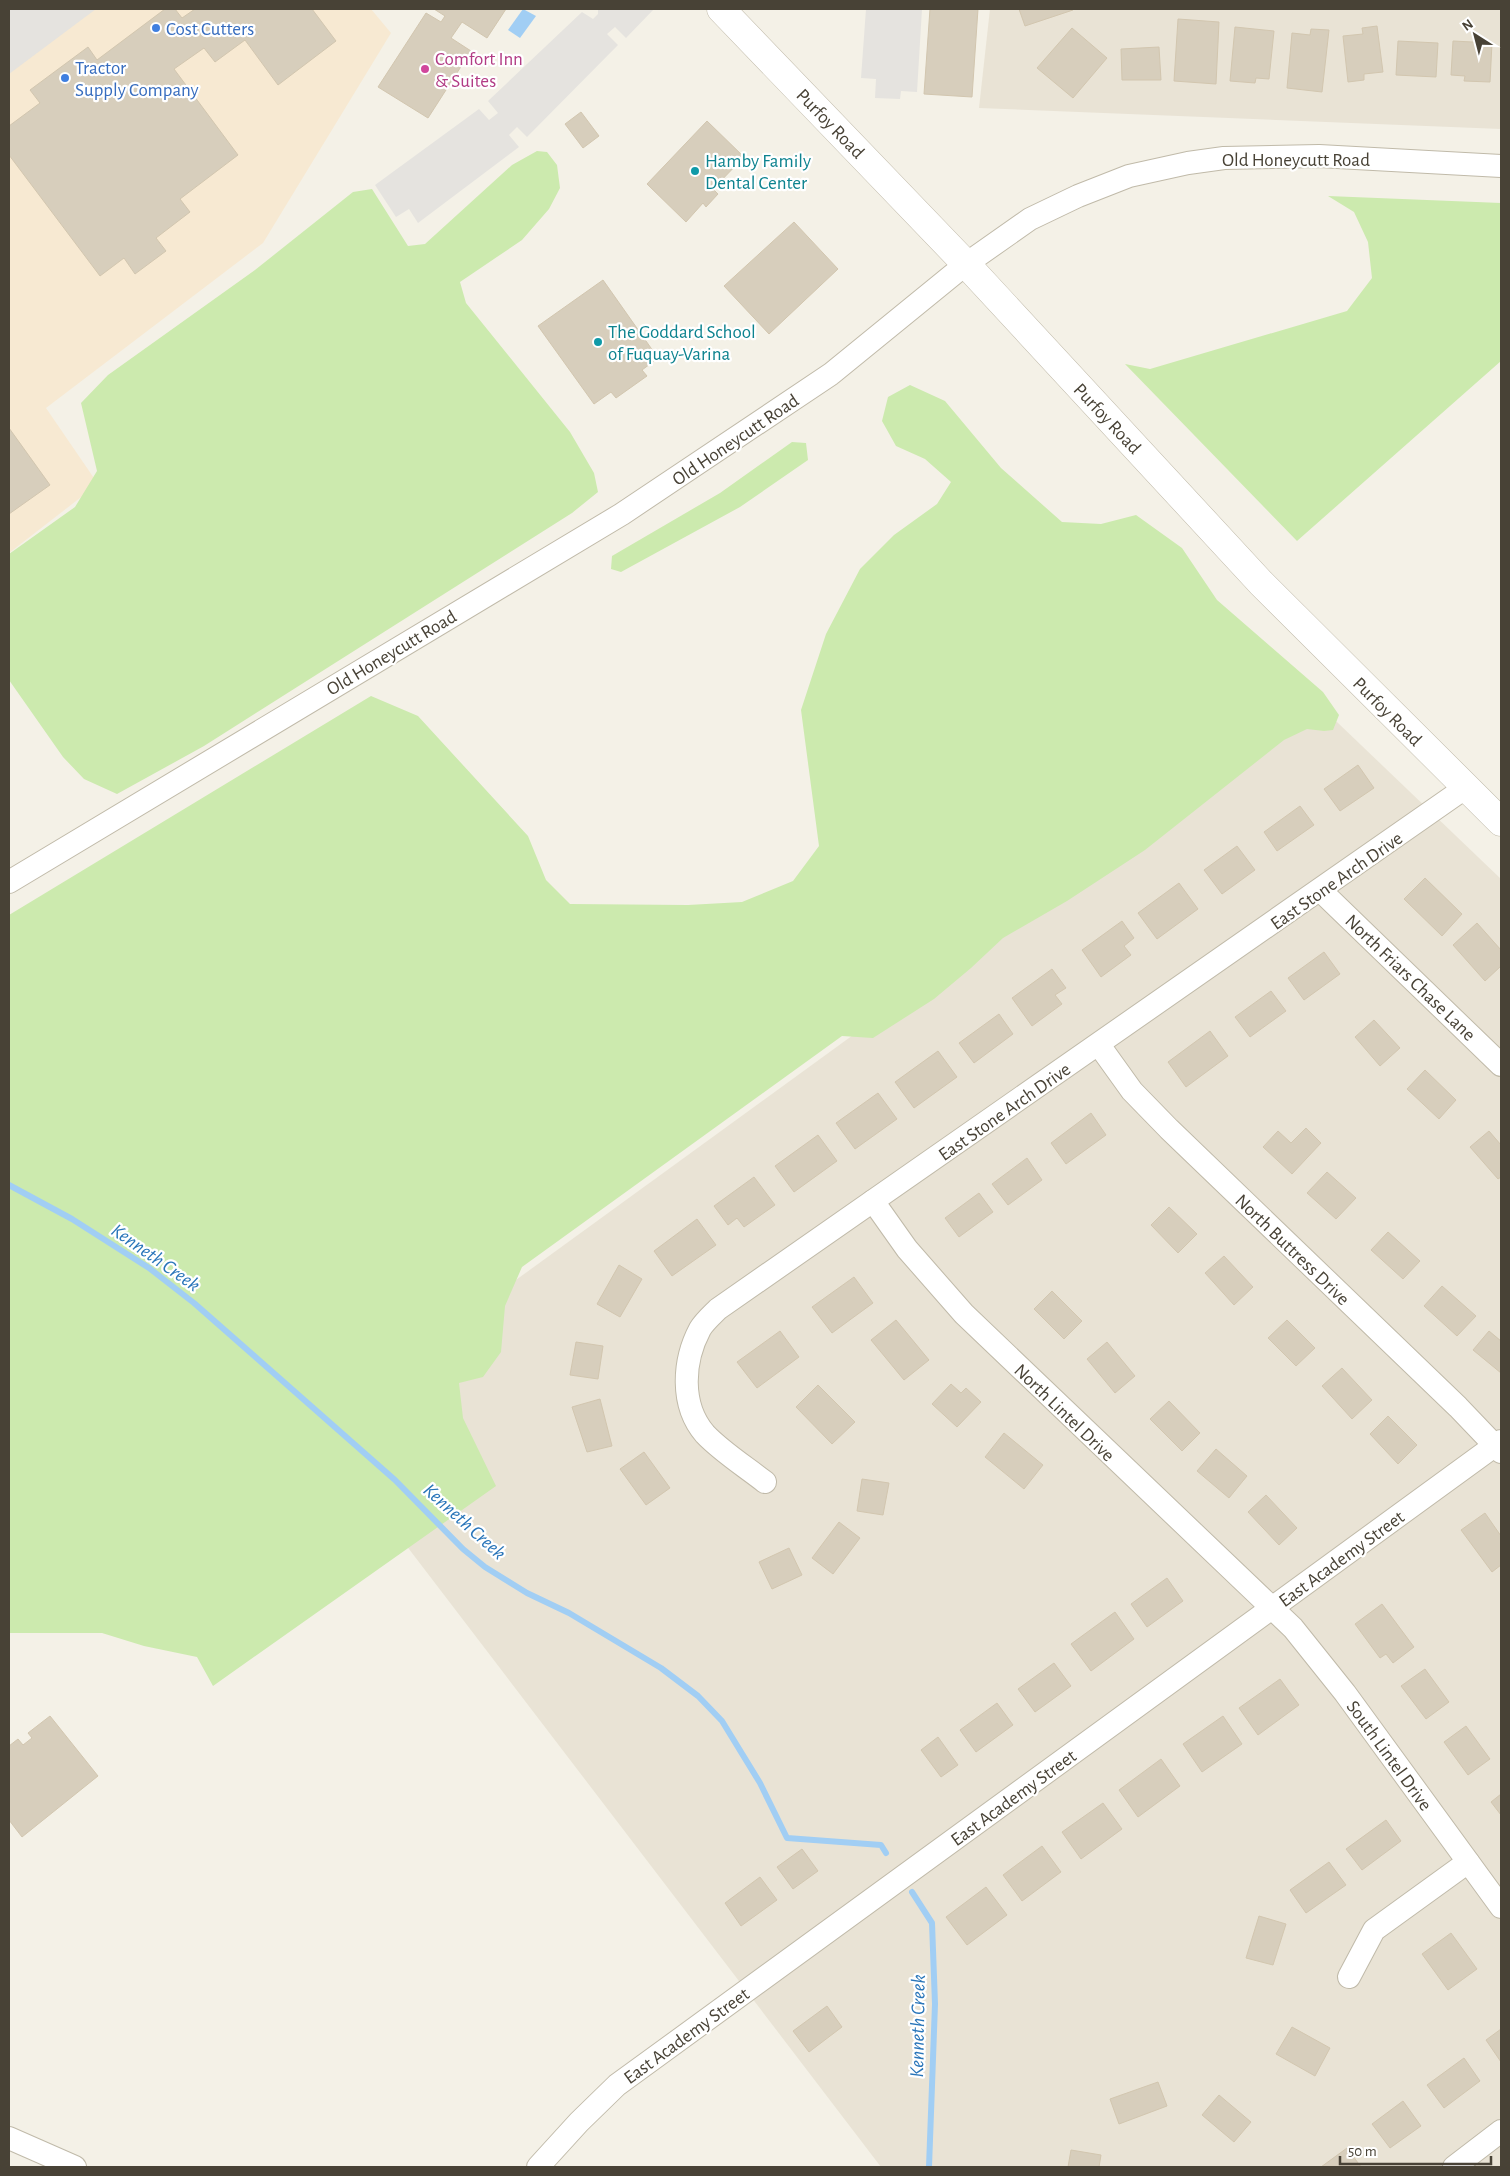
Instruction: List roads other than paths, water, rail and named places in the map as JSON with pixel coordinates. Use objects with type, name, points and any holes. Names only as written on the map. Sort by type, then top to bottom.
[{"type":"street","name":"Purfoy Road","points":[[721,9],[966,264],[1261,583],[1501,822]]},
{"type":"street","name":"Old Honeycutt Road","points":[[9,882],[622,514],[831,374],[966,264],[1030,219],[1078,196],[1129,176],[1188,163],[1224,158],[1310,156],[1501,166]]},
{"type":"street","name":"East Stone Arch Drive","points":[[765,1482],[706,1434],[697,1421],[687,1390],[686,1369],[692,1346],[701,1327],[718,1309],[1465,788]]},
{"type":"street","name":"North Friars Chase Lane","points":[[1320,890],[1501,1065]]},
{"type":"street","name":"North Buttress Drive","points":[[1099,1045],[1132,1091],[1169,1129],[1499,1446]]},
{"type":"street","name":"North Lintel Drive","points":[[873,1201],[906,1249],[964,1314],[1273,1608]]},
{"type":"street","name":"East Academy Street","points":[[538,2167],[579,2122],[617,2085],[1499,1446]]},
{"type":"street","name":"South Lintel Drive","points":[[1273,1608],[1292,1628],[1345,1693],[1501,1907]]},
{"type":"street","points":[[1349,1977],[1374,1930],[1468,1862]]},
{"type":"street","points":[[1454,2167],[1501,2131]]},
{"type":"street","points":[[9,2138],[75,2167]]},
{"type":"water","points":[[523,9],[536,16],[520,38],[508,30]]},
{"type":"waterway","name":"Kenneth Creek","points":[[9,1185],[72,1219],[149,1268],[194,1303],[395,1480],[463,1549],[485,1567],[527,1593],[569,1613],[661,1668],[698,1696],[722,1721],[760,1783],[787,1838],[881,1845],[886,1853]]},
{"type":"waterway","name":"Kenneth Creek","points":[[912,1892],[932,1923],[935,2004],[929,2167]]},
{"type":"place","name":"Cost Cutters","points":[[156,28]]},
{"type":"place","name":"Comfort Inn & Suites","points":[[425,69]]},
{"type":"place","name":"Tractor Supply Company","points":[[65,78]]},
{"type":"place","name":"Hamby Family Dental Center","points":[[695,171]]},
{"type":"place","name":"The Goddard School of Fuquay-Varina","points":[[598,342]]}]
